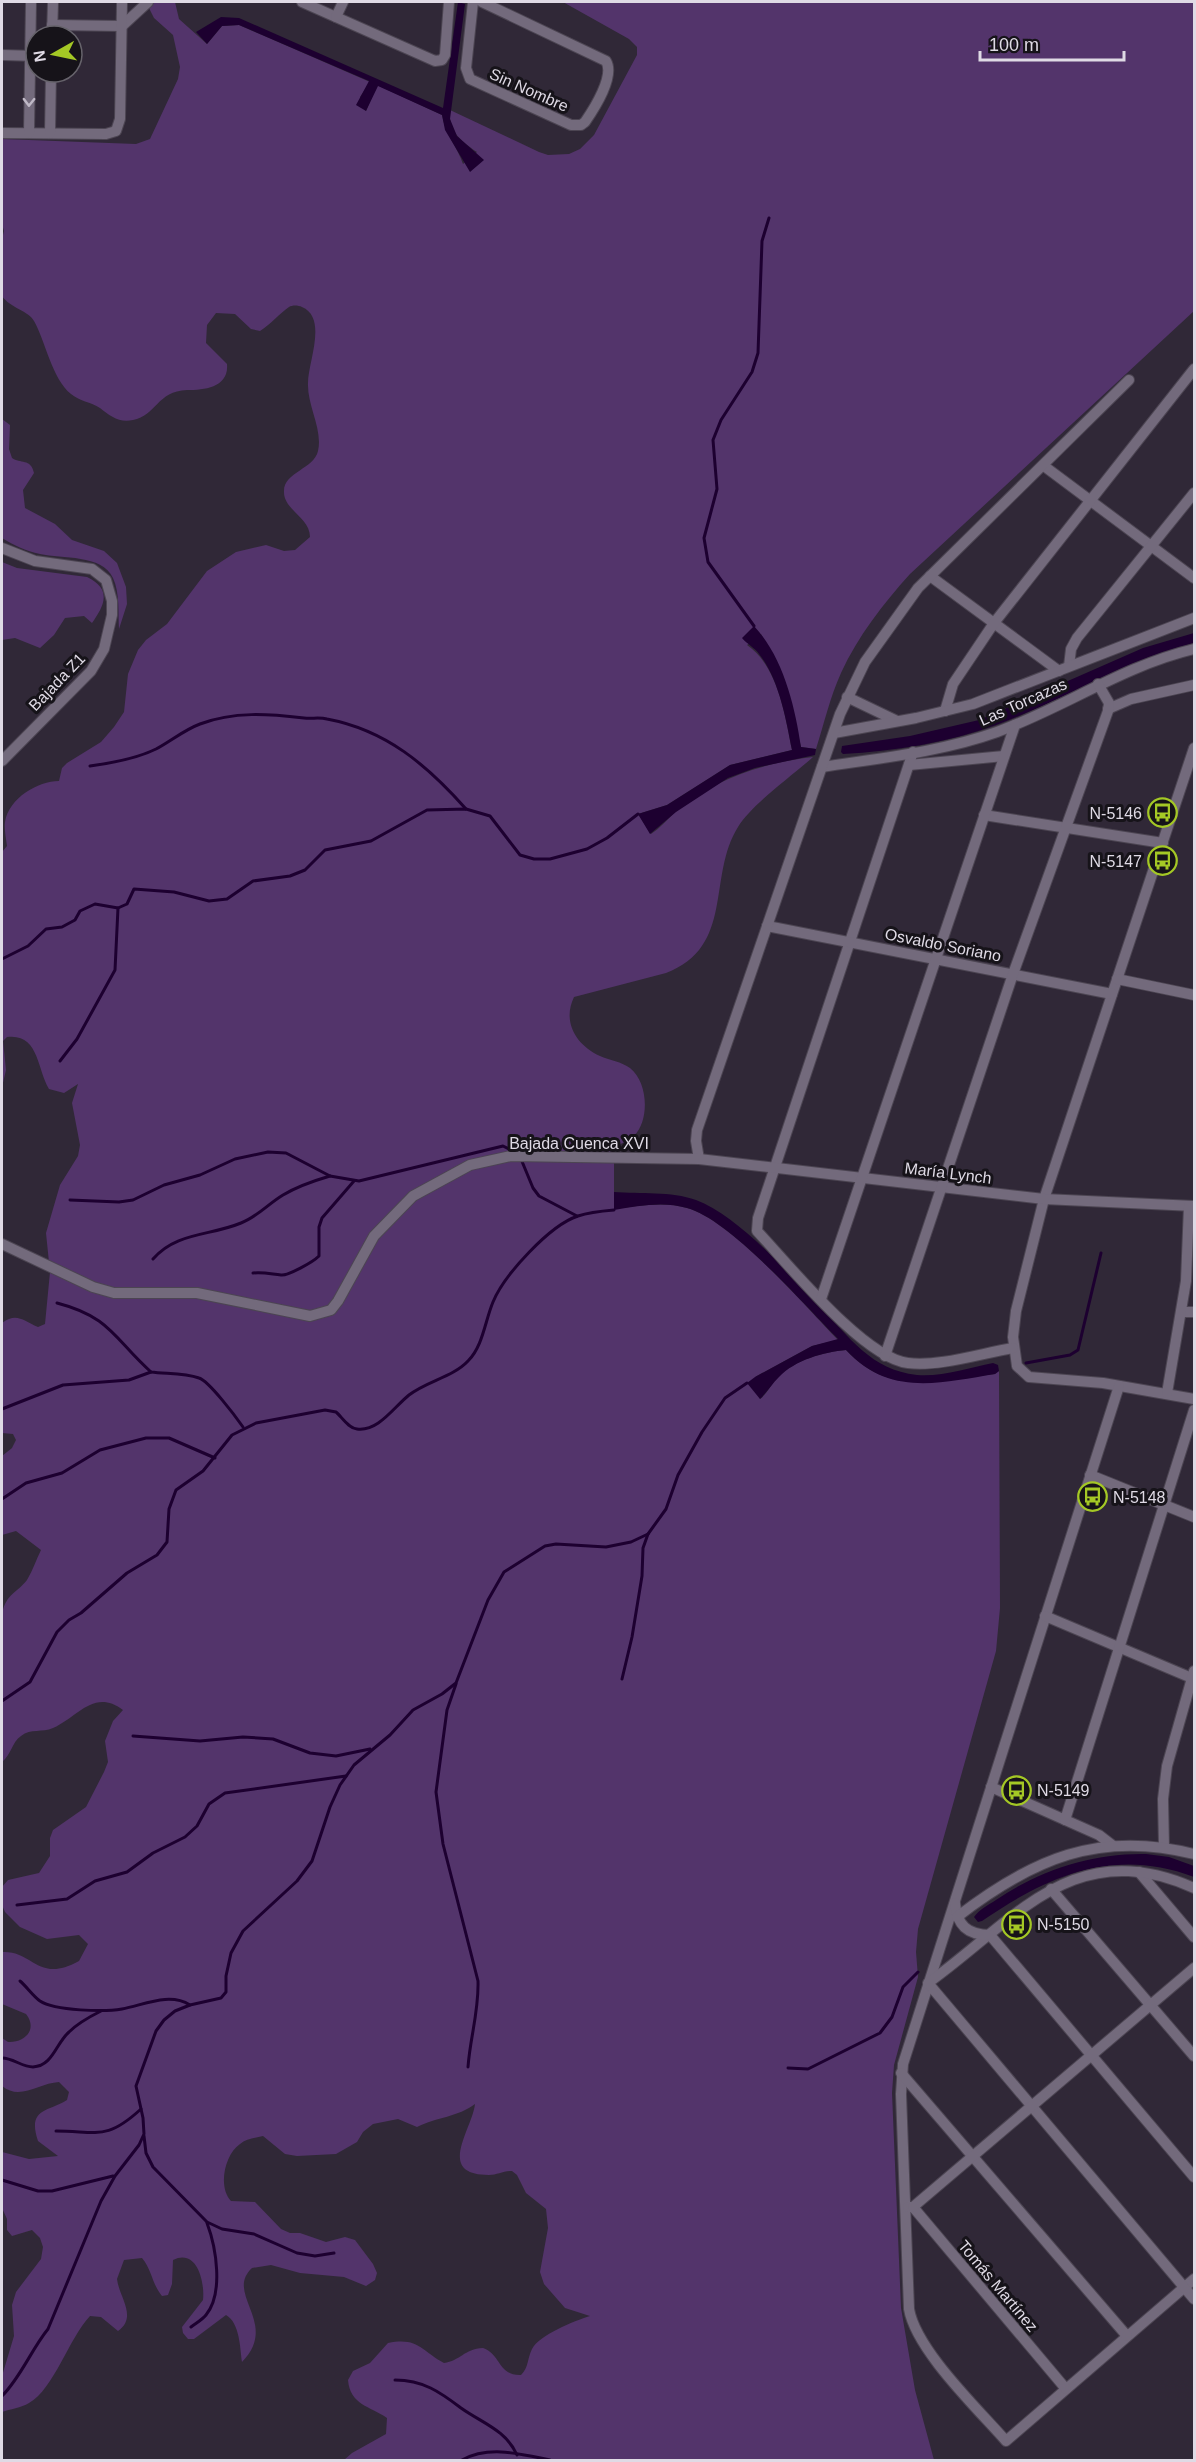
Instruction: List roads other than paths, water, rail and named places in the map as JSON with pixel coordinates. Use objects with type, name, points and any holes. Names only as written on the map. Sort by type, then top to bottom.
[{"type":"street","points":[[31,2],[32,24]]},
{"type":"street","points":[[52,24],[53,2]]},
{"type":"street","points":[[2,133],[106,134],[116,131],[120,119],[122,2]]},
{"type":"street","points":[[84,28],[122,26],[148,2]]},
{"type":"street","points":[[302,2],[431,60],[439,61],[445,55],[449,2]]},
{"type":"street","points":[[336,17],[343,2]]},
{"type":"street","name":"Sin Nombre","points":[[473,2],[467,76],[474,82],[571,125],[581,125],[588,118],[603,88],[609,66],[601,57],[482,2]]},
{"type":"street","points":[[2,55],[24,56]]},
{"type":"street","points":[[29,133],[32,84]]},
{"type":"street","points":[[50,133],[51,84]]},
{"type":"street","points":[[945,711],[953,684],[994,622],[1194,369]]},
{"type":"street","points":[[699,1159],[697,1130],[767,926],[847,697],[876,644],[930,576],[1129,380]]},
{"type":"street","points":[[1044,466],[1194,578]]},
{"type":"street","points":[[1064,669],[1077,638],[1194,493]]},
{"type":"street","name":"Bajada Z1","points":[[2,548],[22,558],[92,569],[100,574],[110,590],[112,615],[105,649],[95,666],[2,761]]},
{"type":"street","points":[[930,576],[1064,669]]},
{"type":"street","points":[[834,733],[945,711],[1001,694],[1194,618]]},
{"type":"street","name":"Las Torcazas","points":[[822,766],[914,752],[976,739],[1015,725],[1098,684],[1148,663],[1194,649]]},
{"type":"street","points":[[885,1356],[1013,974],[1108,709],[1109,703],[1098,684]]},
{"type":"street","points":[[1108,709],[1131,699],[1194,685]]},
{"type":"street","points":[[847,697],[897,721]]},
{"type":"street","points":[[821,1299],[1015,725]]},
{"type":"street","points":[[1194,748],[1044,1199],[1017,1305],[1013,1347],[1017,1366],[1029,1377],[1119,1386],[1194,1399]]},
{"type":"street","points":[[914,752],[758,1218],[757,1231],[864,1343],[885,1356],[917,1364],[1013,1347]]},
{"type":"street","points":[[909,765],[1004,756]]},
{"type":"street","points":[[984,815],[1163,843]]},
{"type":"street","name":"Osvaldo Soriano","points":[[767,926],[1112,994]]},
{"type":"street","points":[[1117,979],[1194,995]]},
{"type":"street","name":"Bajada Cuenca XVI","points":[[2,1244],[93,1287],[114,1293],[197,1293],[310,1316],[331,1310],[374,1236],[399,1209],[429,1186],[470,1165],[500,1158],[530,1155],[699,1159]]},
{"type":"street","name":"María Lynch","points":[[699,1159],[1044,1199],[1192,1206]]},
{"type":"street","points":[[1167,1393],[1182,1312],[1192,1206]]},
{"type":"street","points":[[1182,1312],[1194,1312]]},
{"type":"street","points":[[1119,1386],[928,1983],[902,2073],[909,2207],[909,2309],[914,2329],[926,2347],[1006,2441],[1194,2279]]},
{"type":"street","points":[[1065,1820],[1194,1410]]},
{"type":"street","points":[[1090,1474],[1194,1517]]},
{"type":"street","points":[[1045,1616],[1194,1676],[1167,1766],[1163,1799],[1164,1846]]},
{"type":"street","points":[[991,1787],[1100,1835],[1112,1845]]},
{"type":"street","points":[[957,1917],[1022,1872],[1057,1858],[1112,1845],[1129,1844],[1164,1846],[1194,1854]]},
{"type":"street","points":[[928,1983],[1024,1906],[1051,1889],[1082,1878],[1139,1872],[1169,1878],[1194,1888]]},
{"type":"street","points":[[1139,1872],[1194,1937]]},
{"type":"street","points":[[1051,1889],[1194,2056]]},
{"type":"street","points":[[955,1901],[957,1917],[970,1932],[990,1935],[1194,2177]]},
{"type":"street","points":[[909,2207],[973,2156],[1194,1968]]},
{"type":"street","points":[[928,1983],[1194,2300]]},
{"type":"street","points":[[902,2073],[1127,2336]]},
{"type":"street","name":"Tomás Martínez","points":[[909,2207],[1066,2389]]},
{"type":"waterway","points":[[754,626],[708,562],[704,538],[717,489],[713,440],[721,420],[752,372],[758,353],[762,241],[769,218]]},
{"type":"waterway","points":[[90,766],[140,755],[156,749],[194,726],[226,717],[265,715],[324,718],[348,724],[387,741],[420,764],[466,809]]},
{"type":"waterway","points":[[2,959],[28,946],[46,929],[62,927],[75,920],[80,911],[95,904],[118,908],[127,904],[134,889],[174,892],[209,901],[227,899],[253,881],[290,876],[305,870],[325,850],[371,841],[427,810],[466,809],[490,816],[520,855],[534,859],[550,859],[587,849],[607,838],[638,814]]},
{"type":"waterway","points":[[60,1061],[77,1039],[115,970],[118,908]]},
{"type":"waterway","points":[[70,1200],[119,1202],[133,1200],[164,1185],[200,1175],[235,1159],[268,1152],[286,1153],[330,1176],[359,1181],[503,1146],[517,1153]]},
{"type":"waterway","points":[[521,1159],[533,1188],[539,1196],[577,1216]]},
{"type":"waterway","points":[[153,1259],[172,1244],[241,1223],[289,1192],[330,1176]]},
{"type":"waterway","points":[[253,1273],[284,1275],[312,1262],[319,1256],[319,1227],[322,1218],[354,1181]]},
{"type":"waterway","points":[[2,1701],[30,1682],[57,1632],[69,1620],[81,1613],[127,1573],[157,1555],[167,1542],[169,1509],[176,1490],[203,1471],[232,1435],[256,1423],[325,1410],[336,1412],[357,1429],[365,1429],[379,1423],[409,1395],[455,1371],[468,1361],[477,1348],[490,1309],[507,1278],[529,1252],[554,1229],[578,1216],[614,1210]]},
{"type":"waterway","points":[[1026,1363],[1070,1355],[1078,1350],[1101,1253]]},
{"type":"waterway","points":[[57,1303],[101,1322],[151,1372],[199,1378],[222,1400],[243,1427]]},
{"type":"waterway","points":[[2,1409],[63,1385],[129,1380],[151,1372]]},
{"type":"waterway","points":[[622,1679],[632,1637],[642,1576],[643,1548],[648,1534],[666,1509],[678,1475],[702,1432],[725,1398],[747,1383]]},
{"type":"waterway","points":[[2,1499],[26,1483],[62,1473],[100,1450],[146,1438],[169,1438],[215,1458]]},
{"type":"waterway","points":[[2,2396],[48,2329],[101,2201],[144,2134],[136,2086],[156,2031],[175,2011],[221,1998],[226,1992],[226,1976],[231,1953],[243,1931],[297,1881],[312,1861],[330,1807],[340,1785],[354,1765],[390,1735],[413,1710],[442,1694],[456,1683],[488,1600],[504,1572],[545,1546],[556,1544],[606,1547],[631,1542],[648,1534]]},
{"type":"waterway","points":[[456,1684],[447,1710],[436,1792],[443,1844],[478,1981],[468,2067]]},
{"type":"waterway","points":[[133,1736],[200,1741],[243,1737],[273,1739],[310,1753],[336,1756],[370,1749]]},
{"type":"waterway","points":[[17,1905],[67,1899],[95,1881],[127,1872],[153,1853],[185,1837],[197,1826],[209,1804],[225,1793],[346,1776]]},
{"type":"waterway","points":[[788,2068],[808,2069],[880,2033],[892,2017],[903,1987],[918,1972]]},
{"type":"waterway","points":[[20,1981],[40,2001],[68,2009],[114,2010],[165,1999],[182,2001],[190,2005]]},
{"type":"waterway","points":[[2,2058],[29,2067],[40,2066],[50,2058],[72,2029],[101,2011]]},
{"type":"waterway","points":[[56,2131],[101,2132],[110,2130],[141,2109]]},
{"type":"waterway","points":[[144,2136],[146,2153],[153,2167],[207,2222],[222,2229],[254,2234],[297,2253],[315,2256],[334,2253]]},
{"type":"waterway","points":[[2,2180],[38,2191],[52,2191],[113,2176]]},
{"type":"waterway","points":[[191,2327],[201,2320],[212,2306],[217,2283],[213,2244],[207,2223]]},
{"type":"waterway","points":[[395,2380],[414,2382],[438,2392],[500,2433],[507,2439],[517,2455]]},
{"type":"waterway","points":[[462,2460],[472,2455],[494,2452],[517,2453],[550,2460]]},
{"type":"place","name":"N-5146","points":[[1163,813]]},
{"type":"place","name":"N-5147","points":[[1163,861]]},
{"type":"place","name":"N-5148","points":[[1092,1497]]},
{"type":"place","name":"N-5149","points":[[1016,1790]]},
{"type":"place","name":"N-5150","points":[[1016,1924]]}]
